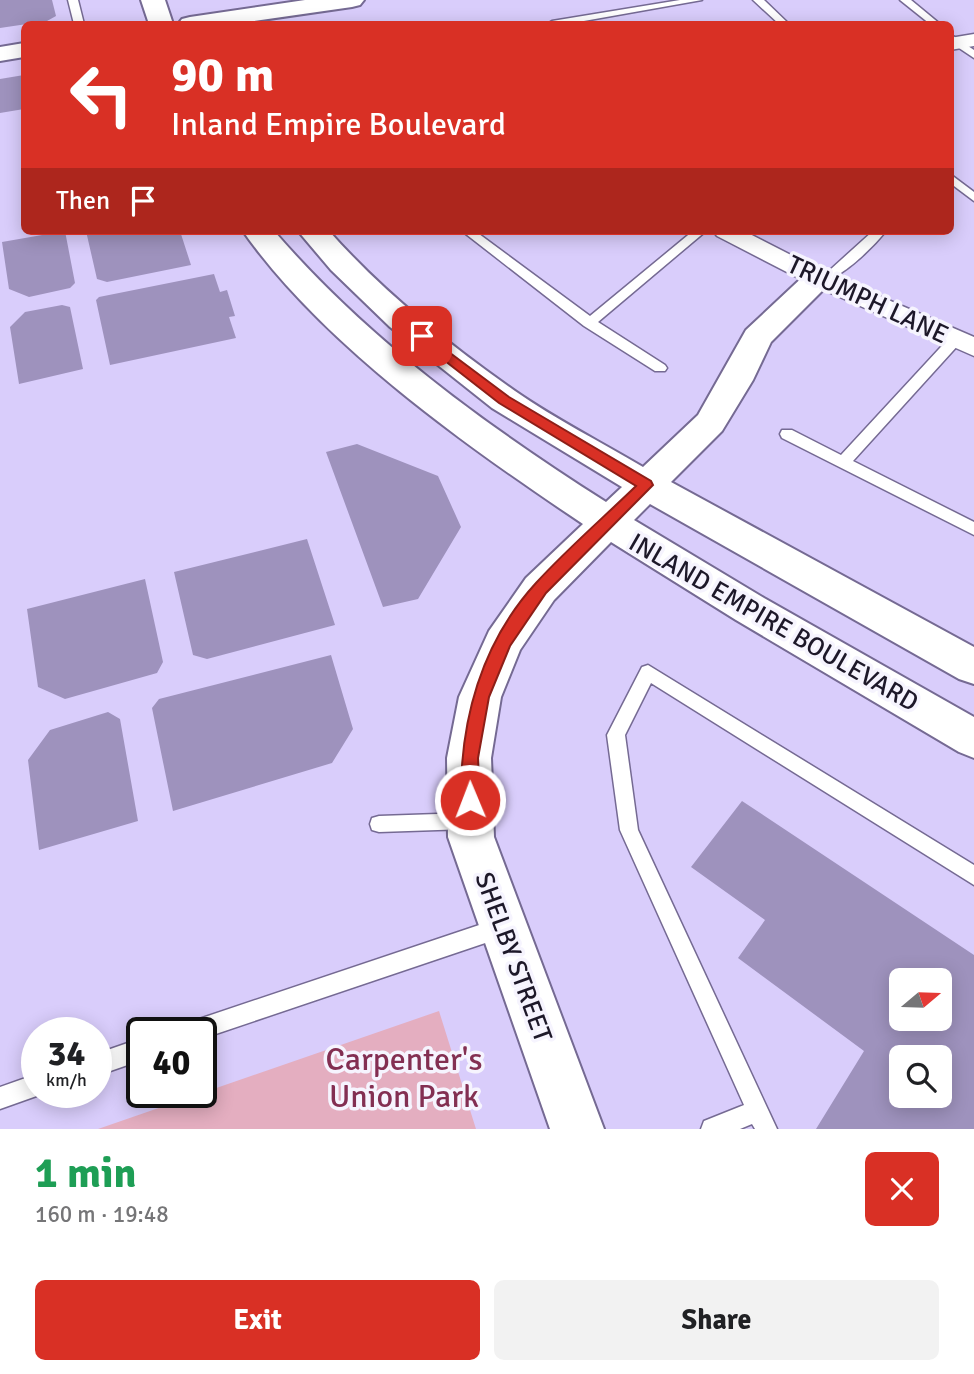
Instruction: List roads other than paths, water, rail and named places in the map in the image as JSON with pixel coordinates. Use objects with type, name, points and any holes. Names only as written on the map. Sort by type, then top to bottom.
[{"type":"main road","points":[[153,0],[160,21]]},
{"type":"main road","points":[[190,0],[194,21]]},
{"type":"main road","points":[[215,21],[352,0]]},
{"type":"main road","points":[[0,54],[21,50]]},
{"type":"main road","name":"INLAND EMPIRE BOULEVARD","points":[[261,235],[290,270],[399,374],[439,407],[661,557],[974,739]]},
{"type":"main road","name":"INLAND EMPIRE BOULEVARD","points":[[317,235],[342,264],[401,320],[504,400],[646,485],[974,667]]},
{"type":"main road","name":"SHELBY STREET","points":[[577,1129],[471,837],[469,758],[480,697],[503,643],[540,589],[710,423],[736,380],[757,337],[819,279]]},
{"type":"street","name":"TRIUMPH LANE","points":[[733,235],[819,279],[965,343]]},
{"type":"lane","points":[[73,0],[78,21]]},
{"type":"lane","points":[[571,21],[697,0]]},
{"type":"lane","points":[[758,0],[781,21]]},
{"type":"lane","points":[[905,0],[931,21]]},
{"type":"lane","points":[[622,13],[630,21]]},
{"type":"lane","points":[[958,41],[974,55]]},
{"type":"lane","points":[[954,180],[974,198]]},
{"type":"lane","points":[[473,235],[589,323],[660,368]]},
{"type":"lane","points":[[589,323],[695,235]]},
{"type":"lane","points":[[819,279],[835,272],[876,235]]},
{"type":"lane","points":[[843,463],[965,343]]},
{"type":"lane","points":[[787,434],[974,528]]},
{"type":"lane","points":[[712,1129],[762,1120],[629,830],[616,735],[648,672],[974,876]]},
{"type":"lane","points":[[379,824],[471,821]]},
{"type":"lane","points":[[217,1023],[504,927]]},
{"type":"lane","points":[[0,1098],[21,1091]]},
{"type":"park label","name":"Carpenter's Union Park","points":[[404,1078]]}]
